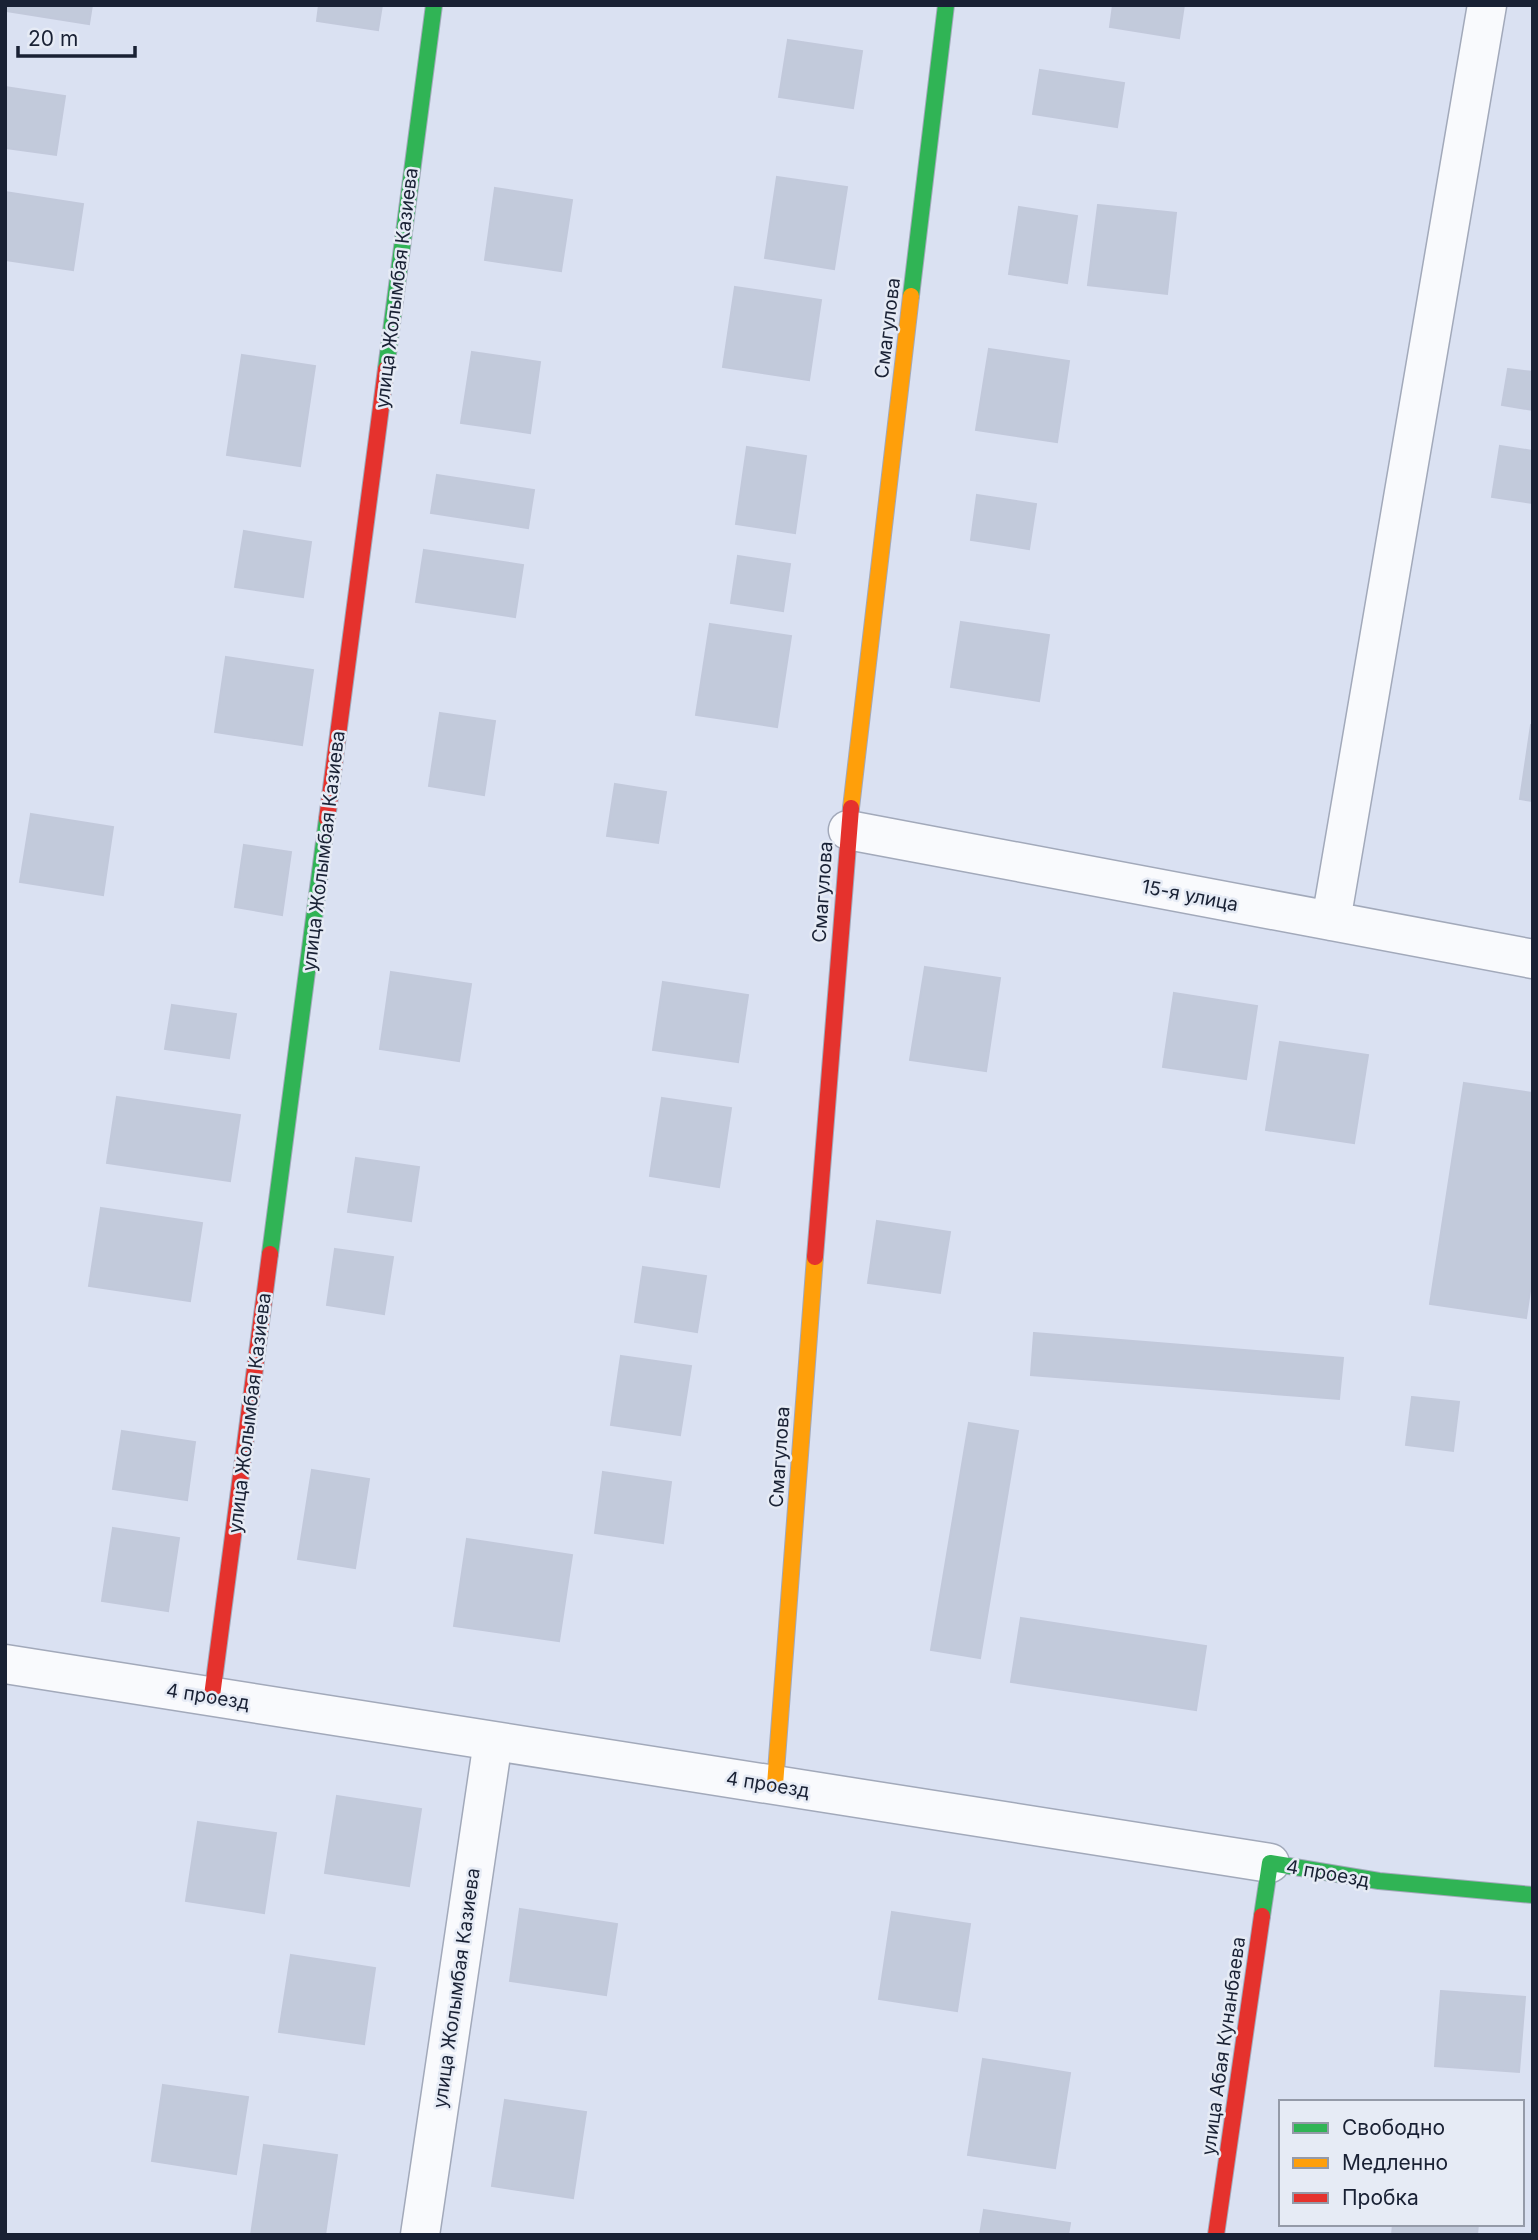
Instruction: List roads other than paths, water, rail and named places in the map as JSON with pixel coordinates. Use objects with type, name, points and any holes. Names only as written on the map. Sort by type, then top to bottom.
[{"type":"street","name":"улица Жолымбая Казиева","points":[[212,1696],[433,5]]},
{"type":"street","name":"Смагулова","points":[[775,1785],[848,830],[947,5]]},
{"type":"street","points":[[1331,921],[1488,5]]},
{"type":"street","name":"15-я улица","points":[[848,830],[1533,959]]},
{"type":"street","name":"4 проезд","points":[[5,1664],[1379,1881],[1533,1895]]},
{"type":"street","name":"улица Жолымбая Казиева","points":[[420,2235],[493,1741]]},
{"type":"street","name":"улица Абая Кунанбаева","points":[[1216,2235],[1270,1863]]}]
